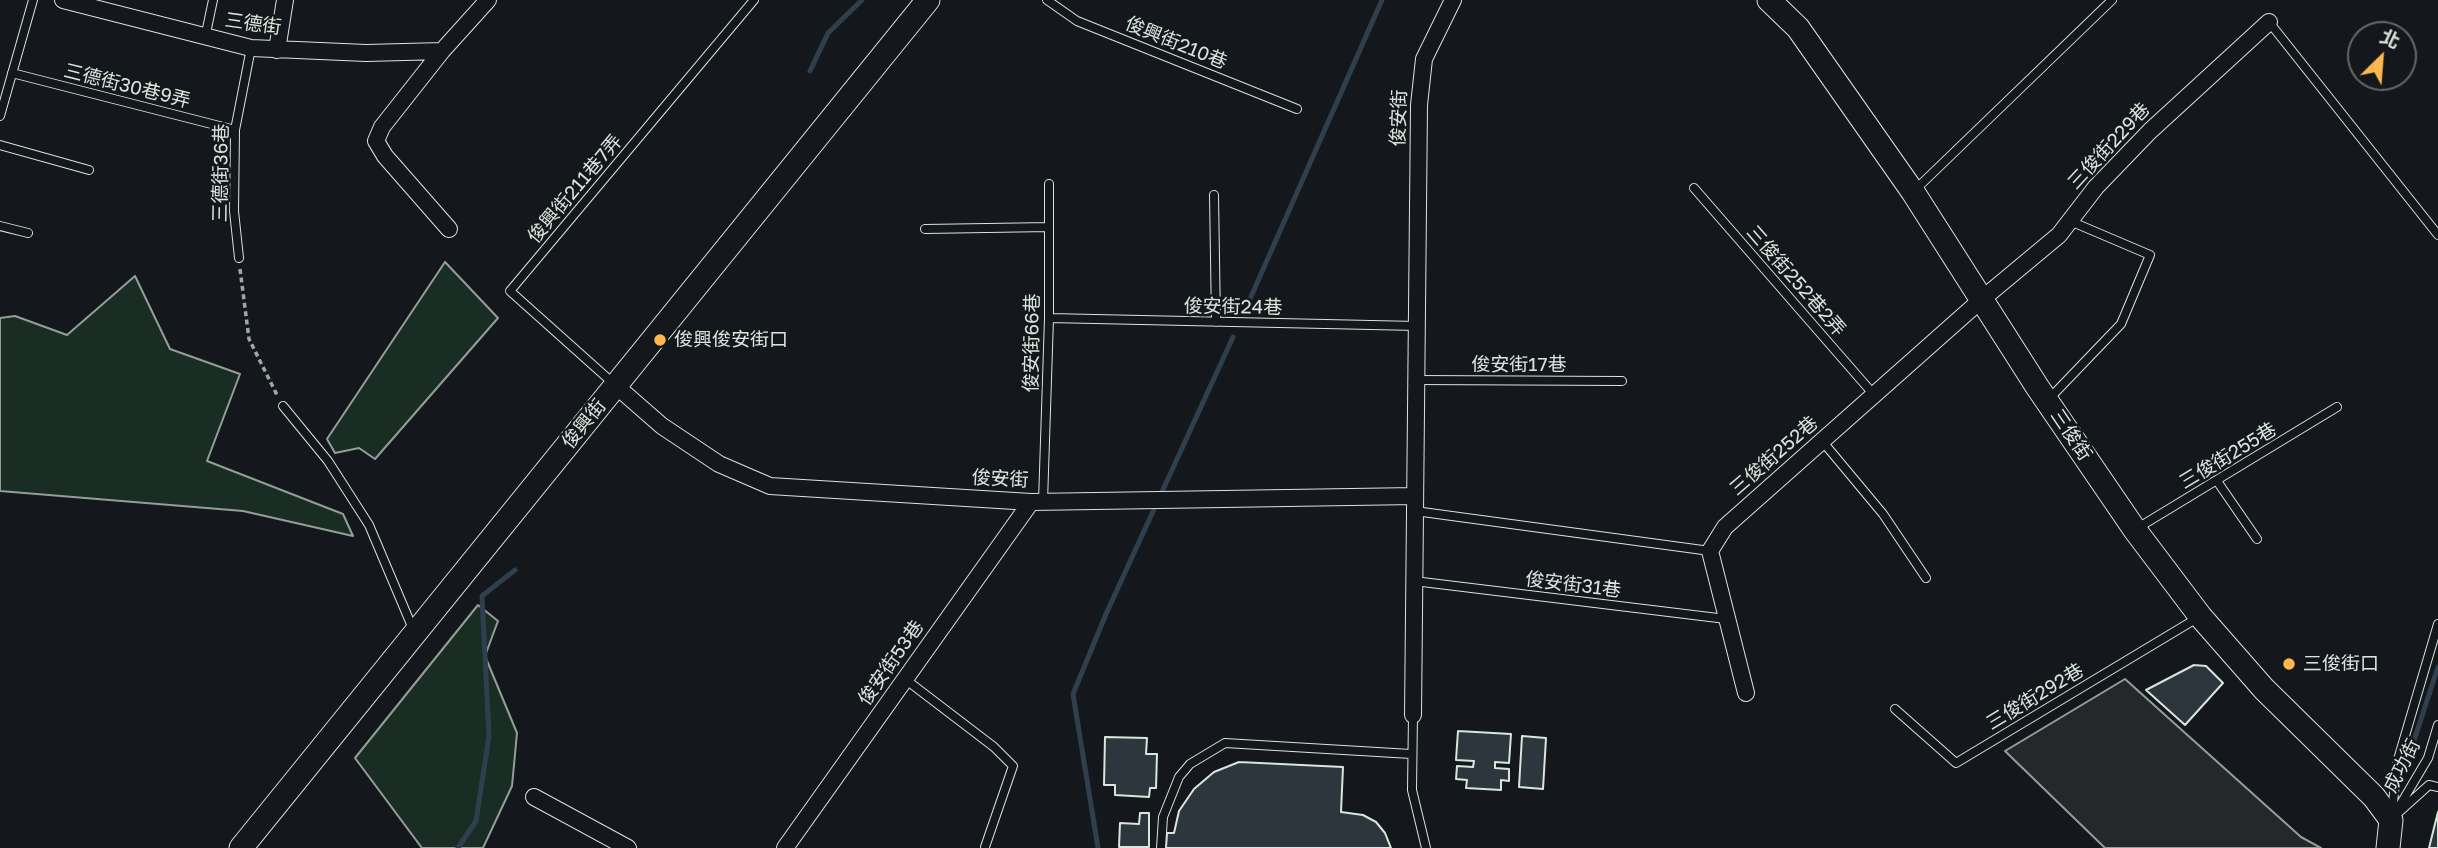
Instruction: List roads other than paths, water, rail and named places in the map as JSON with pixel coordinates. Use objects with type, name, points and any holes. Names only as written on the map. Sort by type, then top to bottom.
[{"type":"street","name":"三德街","points":[[64,0],[251,48],[366,53],[442,51]]},
{"type":"street","points":[[277,50],[285,0]]},
{"type":"street","points":[[449,229],[385,156],[376,141],[382,127],[442,51],[488,0]]},
{"type":"street","name":"俊興街","points":[[241,848],[928,0]]},
{"type":"street","name":"俊安街","points":[[1413,715],[1419,104],[1424,60],[1453,0]]},
{"type":"street","name":"三俊街","points":[[1769,0],[1798,28],[1913,192],[1981,300],[2134,530],[2200,616],[2264,689],[2374,797],[2391,820]]},
{"type":"street","name":"三俊街229巷","points":[[1981,300],[2059,235],[2096,187],[2150,131],[2269,22]]},
{"type":"street","name":"三俊街252巷","points":[[1710,551],[1725,527],[1981,300]]},
{"type":"street","name":"俊安街","points":[[615,385],[662,426],[719,464],[770,486],[1037,502],[1168,500],[1415,503]]},
{"type":"street","name":"俊安街53巷","points":[[785,848],[905,679],[1037,502]]},
{"type":"street","points":[[1710,551],[1746,693]]},
{"type":"street","points":[[534,797],[628,848]]},
{"type":"street","points":[[2388,848],[2391,820]]},
{"type":"lane","points":[[0,116],[33,0]]},
{"type":"lane","points":[[205,38],[213,0]]},
{"type":"lane","name":"俊興街211巷7弄","points":[[615,385],[510,291],[754,0]]},
{"type":"lane","name":"俊興街210巷","points":[[1047,0],[1077,21],[1297,109]]},
{"type":"lane","points":[[1913,192],[2112,0]]},
{"type":"lane","points":[[2269,22],[2438,235]]},
{"type":"lane","name":"三德街36巷","points":[[239,258],[234,211],[235,130],[251,48]]},
{"type":"lane","name":"三德街30巷9弄","points":[[12,72],[235,130]]},
{"type":"lane","points":[[0,145],[89,170]]},
{"type":"lane","name":"俊安街66巷","points":[[1037,502],[1049,318],[1049,184]]},
{"type":"lane","name":"三俊街252巷2弄","points":[[1694,188],[1875,396]]},
{"type":"lane","points":[[1214,195],[1216,322]]},
{"type":"lane","points":[[2048,401],[2121,324],[2150,256],[2070,221]]},
{"type":"lane","points":[[0,226],[28,233]]},
{"type":"lane","points":[[925,229],[1049,227]]},
{"type":"lane","name":"俊安街24巷","points":[[1049,318],[1417,326]]},
{"type":"lane","name":"俊安街17巷","points":[[1416,380],[1622,381]]},
{"type":"lane","points":[[283,406],[328,461],[369,525],[415,635]]},
{"type":"lane","name":"三俊街255巷","points":[[2134,530],[2337,407]]},
{"type":"lane","points":[[1823,442],[1883,514],[1926,578]]},
{"type":"lane","points":[[2217,481],[2257,539]]},
{"type":"lane","points":[[1415,503],[1710,551]]},
{"type":"lane","name":"俊安街31巷","points":[[1414,581],[1729,619]]},
{"type":"lane","name":"三俊街292巷","points":[[1895,709],[1956,763],[2200,616]]},
{"type":"lane","points":[[2391,820],[2397,763],[2438,624]]},
{"type":"lane","points":[[905,679],[994,747],[1013,766],[985,847]]},
{"type":"lane","points":[[1413,715],[1412,790],[1426,848]]},
{"type":"lane","name":"成功街","points":[[2391,820],[2428,758],[2438,726]]},
{"type":"lane","points":[[1161,848],[1163,817],[1179,777],[1190,764],[1225,743],[1411,754]]},
{"type":"lane","points":[[2391,820],[2429,785],[2438,786]]},
{"type":"waterway","points":[[810,71],[828,33],[862,0]]},
{"type":"waterway","points":[[1246,308],[1382,0]]},
{"type":"waterway","points":[[1098,848],[1073,694],[1106,614],[1233,337]]},
{"type":"waterway","points":[[458,848],[476,821],[489,736],[482,596],[515,570]]},
{"type":"waterway","points":[[2408,759],[2438,667]]},
{"type":"place","name":"俊興俊安街口","points":[[660,340]]},
{"type":"place","name":"三俊街口","points":[[2289,664]]}]
